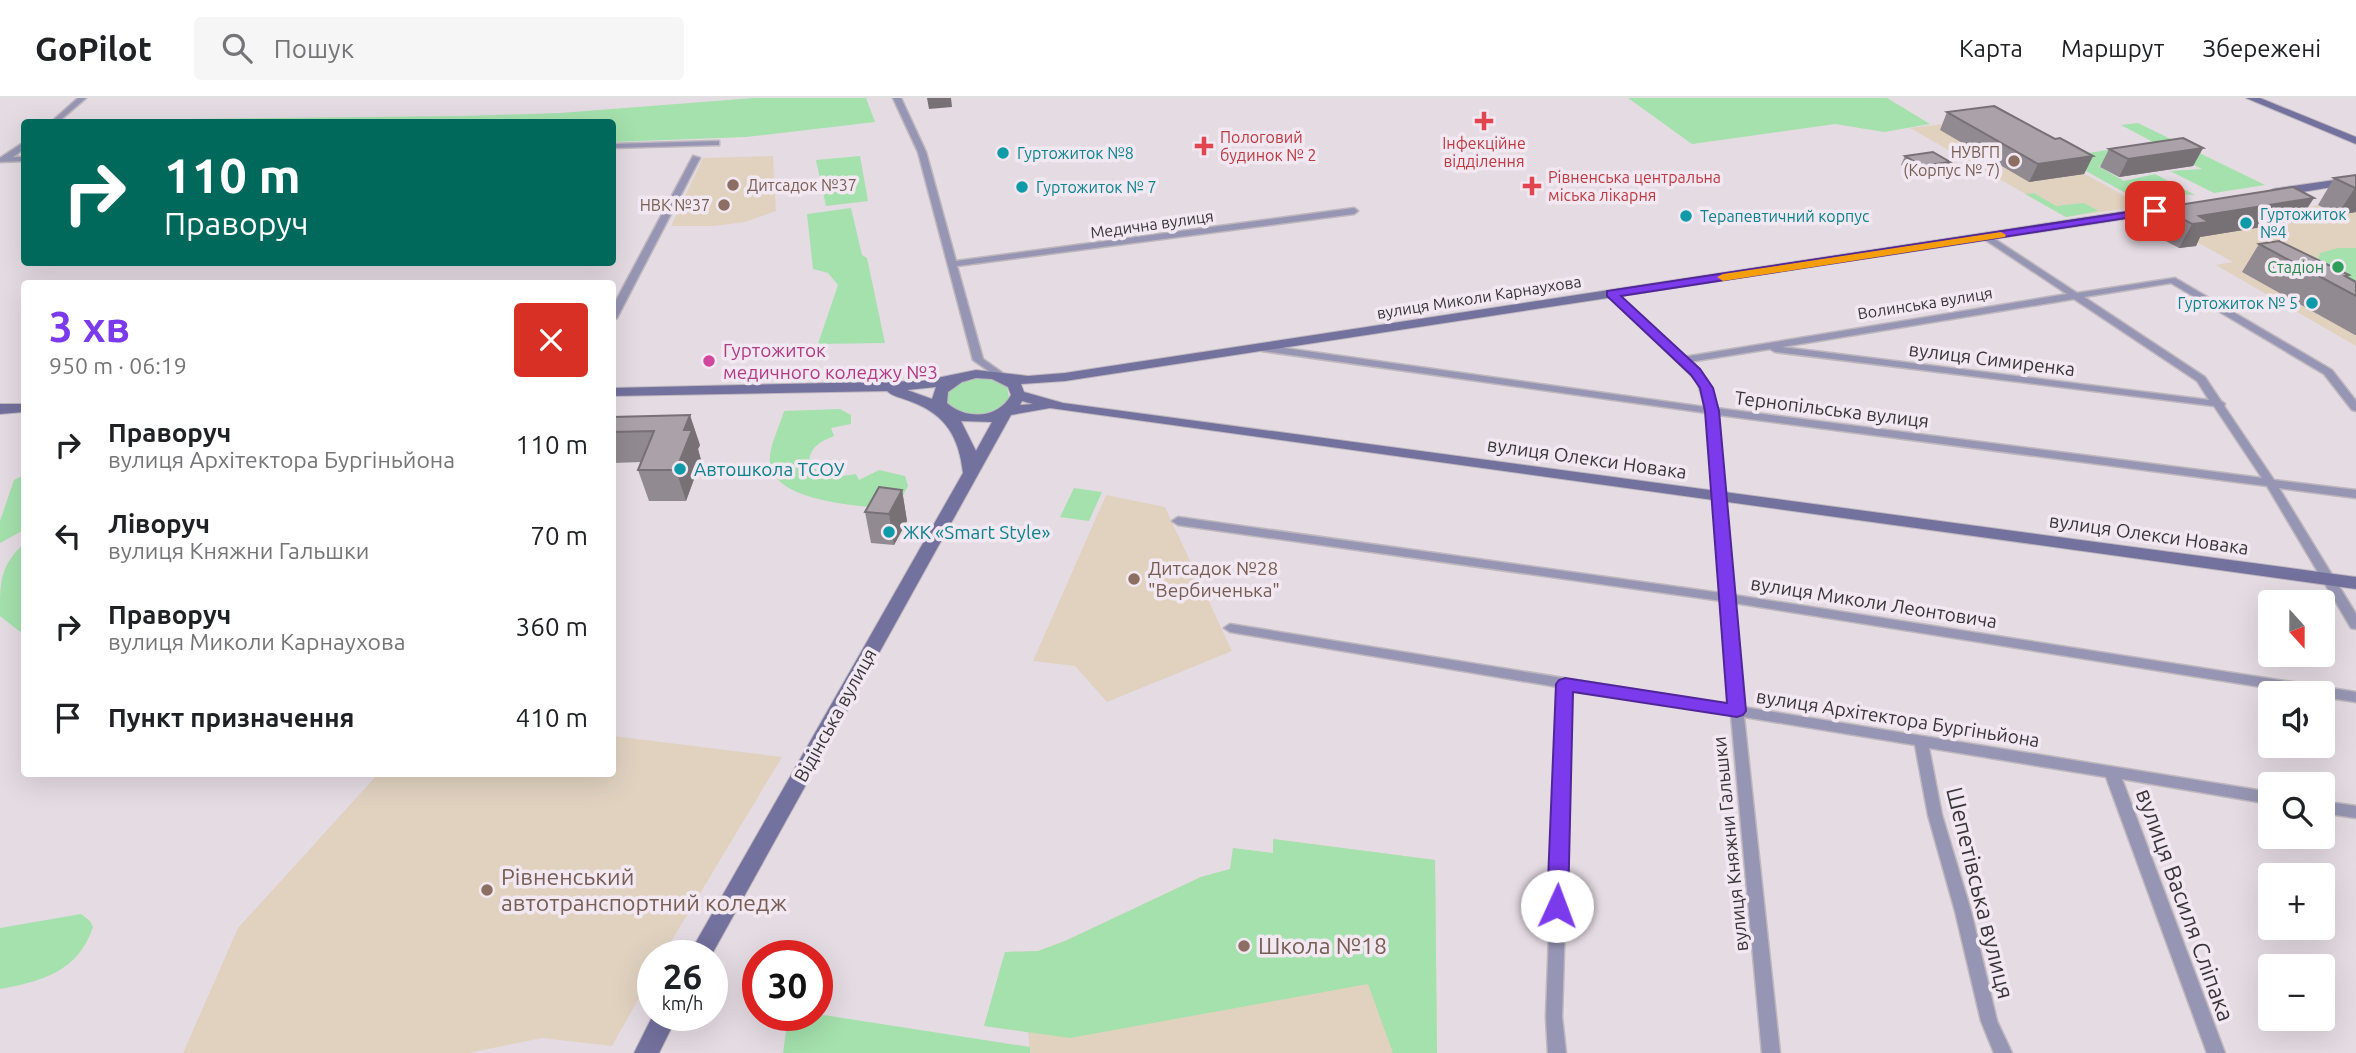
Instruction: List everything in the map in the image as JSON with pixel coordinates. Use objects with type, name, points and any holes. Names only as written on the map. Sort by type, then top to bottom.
[{"type":"main road","points":[[2252,98],[2356,141]]},
{"type":"main road","points":[[2256,196],[2356,180]]},
{"type":"main road","name":"вулиця Миколи Карнаухова","points":[[881,387],[922,385],[986,374],[1028,380],[1065,377],[2181,207]]},
{"type":"main road","name":"вулиця Миколи Карнаухова","points":[[1018,395],[1065,377]]},
{"type":"main road","points":[[1003,378],[1014,385],[1018,395]]},
{"type":"main road","points":[[957,379],[941,390],[938,397],[944,411],[963,433],[970,454],[971,473]]},
{"type":"main road","points":[[616,392],[881,387],[914,396],[944,411]]},
{"type":"main road","name":"вулиця Олекси Новака","points":[[1018,395],[1062,407],[2356,583]]},
{"type":"main road","name":"Відінська вулиця","points":[[708,940],[1006,411],[1018,395]]},
{"type":"main road","name":"вулиця Олекси Новака","points":[[944,411],[973,419],[1006,411],[1062,407]]},
{"type":"main road","points":[[0,409],[21,408]]},
{"type":"main road","points":[[646,1053],[658,1031]]},
{"type":"street","points":[[58,119],[82,98]]},
{"type":"street","points":[[897,98],[922,152],[978,360],[1003,378]]},
{"type":"street","points":[[616,146],[716,144]]},
{"type":"street","points":[[1,160],[21,148]]},
{"type":"street","points":[[616,310],[696,158]]},
{"type":"street","points":[[1,160],[21,159]]},
{"type":"street","name":"Медична вулиця","points":[[954,264],[1354,211]]},
{"type":"street","points":[[1987,237],[2201,379],[2271,484],[2356,625]]},
{"type":"street","name":"Волинська вулиця","points":[[1683,360],[2172,280],[2328,372],[2356,408]]},
{"type":"street","name":"вулиця Княжни Гальшки","points":[[1612,294],[1702,380],[1712,411],[1737,711],[1771,1053]]},
{"type":"street","points":[[1822,336],[1848,359]]},
{"type":"street","name":"вулиця Симиренка","points":[[1761,347],[2220,404]]},
{"type":"street","name":"Тернопільська вулиця","points":[[1262,348],[1712,411],[2356,494]]},
{"type":"street","points":[[957,379],[971,370],[978,360]]},
{"type":"street","name":"вулиця Миколи Леонтовича","points":[[1178,522],[1727,598],[2356,697]]},
{"type":"street","name":"вулиця Архітектора Бургіньйона","points":[[1230,628],[2258,796]]},
{"type":"street","points":[[1556,1053],[1554,1017],[1565,684]]},
{"type":"street","name":"Шепетівська вулиця","points":[[1921,741],[1935,815],[1963,911],[1989,1021],[2003,1053]]},
{"type":"street","name":"вулиця Василя Сліпака","points":[[2112,773],[2216,1053]]},
{"type":"street","points":[[2335,809],[2356,812]]},
{"type":"shaded area","name":"НУВГП (Корпус № 7)","points":[[1986,119],[2143,206],[2066,217],[1910,128]]},
{"type":"shaded area","name":"Дитсадок №37","points":[[773,156],[776,211],[745,222],[714,226],[671,226],[703,158]]},
{"type":"shaded area","points":[[2356,199],[2356,346],[2216,265],[2233,262],[2173,229]]},
{"type":"shaded area","name":"Дитсадок №28 \"Вербиченька\"","points":[[1106,495],[1165,507],[1232,651],[1107,702],[1075,666],[1033,661]]},
{"type":"shaded area","name":"Рівненський автотранспортний коледж","points":[[616,736],[782,757],[672,940],[637,940],[637,1001],[612,1046],[542,1038],[469,1053],[183,1053],[238,928],[375,777],[616,777]]},
{"type":"shaded area","name":"Школа №18","points":[[1273,839],[1435,860],[1437,1053],[1030,1053],[1028,1032],[984,1026],[1005,952],[1038,951],[1065,941],[1201,877],[1230,869],[1233,848],[1273,853]]},
{"type":"green space","points":[[754,98],[866,98],[875,122],[746,137],[616,142],[616,119],[190,119],[464,116],[560,113]]},
{"type":"green space","points":[[1628,98],[1887,98],[1930,124],[1884,132],[1835,124],[1692,144]]},
{"type":"green space","points":[[2138,123],[2265,185],[2214,193],[2170,171],[2202,169],[2173,154],[2098,166],[2124,181],[2155,174],[2195,195],[2177,194],[2169,201],[2145,204],[2061,157],[2155,143],[2121,125]]},
{"type":"green space","points":[[860,156],[868,201],[826,206],[816,160]]},
{"type":"green space","points":[[2034,193],[2056,206],[2084,203],[2099,211],[2066,217],[2025,194]]},
{"type":"green space","points":[[851,208],[862,255],[867,258],[885,343],[818,344],[838,285],[828,273],[813,269],[807,214]]},
{"type":"green space","name":"Стадіон","points":[[2338,248],[2356,248],[2356,291],[2317,264],[2320,253]]},
{"type":"green space","points":[[992,379],[1007,387],[1009,398],[996,410],[979,414],[962,411],[946,403],[947,391],[962,381]]},
{"type":"green space","points":[[840,409],[851,415],[851,424],[831,428],[834,436],[814,448],[809,462],[813,468],[824,474],[856,474],[859,480],[879,470],[905,476],[908,486],[895,510],[843,504],[803,495],[775,477],[770,457],[784,411]]},
{"type":"green space","points":[[21,476],[21,532],[0,543],[0,521],[14,480]]},
{"type":"green space","points":[[1074,488],[1102,492],[1089,521],[1060,517]]},
{"type":"green space","points":[[21,546],[21,633],[0,616],[3,575]]},
{"type":"green space","name":"Школа №18","points":[[1273,839],[1435,860],[1437,1053],[1393,1053],[1368,984],[1070,1038],[984,1026],[1005,952],[1038,951],[1065,941],[1201,877],[1230,869],[1233,848],[1273,853]]},
{"type":"green space","points":[[81,914],[93,927],[78,955],[57,972],[44,978],[0,989],[0,928]]},
{"type":"green space","points":[[833,1016],[1030,1047],[1030,1053],[783,1053],[786,1031],[833,1031]]},
{"type":"building","points":[[1994,106],[2093,156],[2038,164],[1947,112]]},
{"type":"building","points":[[2183,138],[2203,148],[2128,159],[2109,149]]},
{"type":"building","points":[[1933,152],[1950,162],[1922,166],[1905,156]]},
{"type":"building","points":[[2356,175],[2356,188],[2334,178]]},
{"type":"building","points":[[2293,187],[2314,198],[2199,216],[2209,222],[2192,224],[2154,204],[2171,201],[2179,205]]},
{"type":"building","points":[[2279,241],[2349,275],[2345,276],[2356,282],[2356,296],[2259,244]]},
{"type":"building","points":[[690,415],[684,430],[692,430],[676,470],[638,470],[654,431],[616,432],[616,417]]},
{"type":"building","points":[[879,487],[902,490],[889,514],[865,512]]},
{"type":"slow traffic","points":[[1723,277],[2001,235]]},
{"type":"place","name":"Інфекційне відділення","points":[[1484,121]]},
{"type":"place","name":"Пологовий будинок № 2","points":[[1204,146]]},
{"type":"place","name":"Гуртожиток №8","points":[[1003,153]]},
{"type":"place","name":"НУВГП (Корпус № 7)","points":[[2014,161]]},
{"type":"place","name":"Дитсадок №37","points":[[733,185]]},
{"type":"place","name":"Рівненська центральна міська лікарня","points":[[1532,186]]},
{"type":"place","name":"Гуртожиток № 7","points":[[1022,187]]},
{"type":"place","name":"НВК №37","points":[[724,205]]},
{"type":"place","name":"Терапевтичний корпус","points":[[1686,216]]},
{"type":"place","name":"Гуртожиток №4","points":[[2246,223]]},
{"type":"place","name":"Стадіон","points":[[2338,267]]},
{"type":"place","name":"Гуртожиток № 5","points":[[2312,303]]},
{"type":"place","name":"Гуртожиток медичного коледжу №3","points":[[709,361]]},
{"type":"place","name":"Автошкола ТСОУ","points":[[680,469]]},
{"type":"place","name":"ЖК «Smart Style»","points":[[889,532]]},
{"type":"place","name":"Дитсадок №28 \"Вербиченька\"","points":[[1134,579]]},
{"type":"place","name":"Рівненський автотранспортний коледж","points":[[487,890]]},
{"type":"place","name":"Школа №18","points":[[1244,946]]},
{"type":"route","points":[[1557,906],[1565,684],[1737,711],[1712,411],[1707,388],[1696,372],[1612,294],[2155,211]]}]
